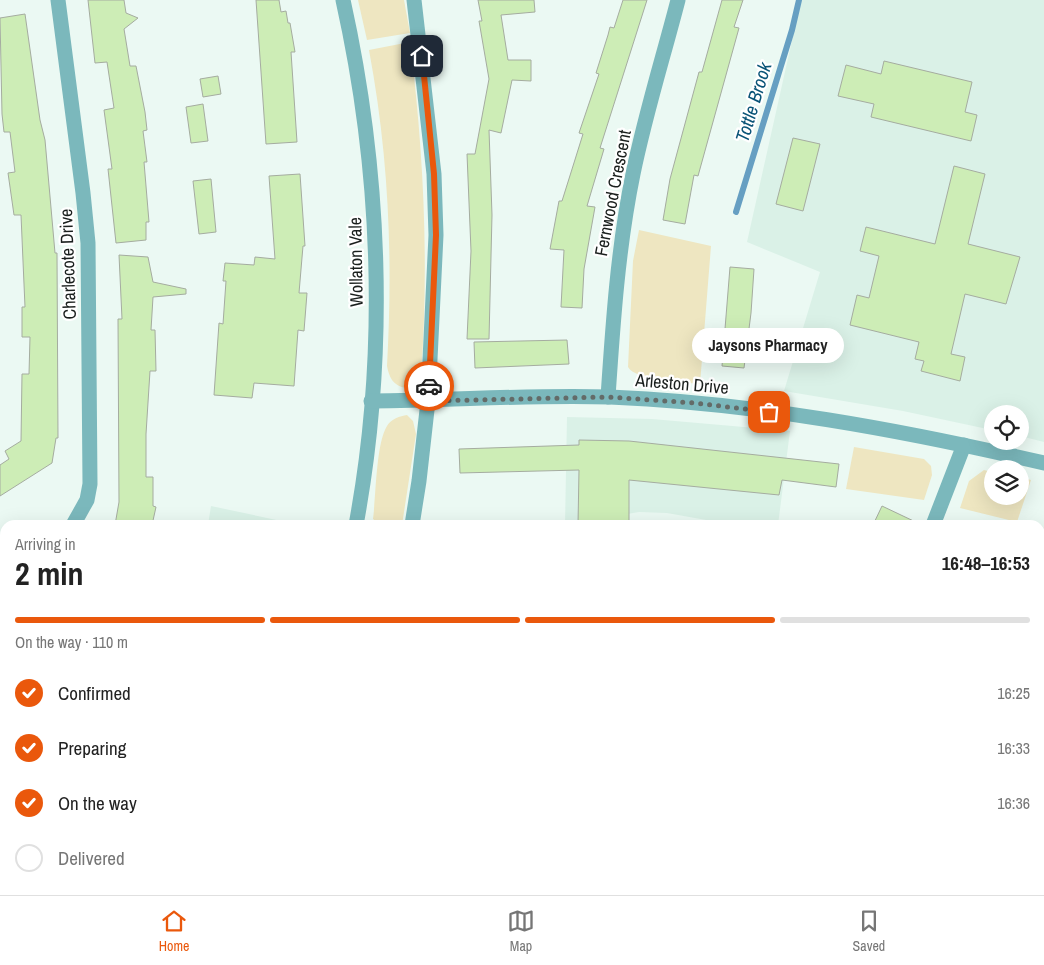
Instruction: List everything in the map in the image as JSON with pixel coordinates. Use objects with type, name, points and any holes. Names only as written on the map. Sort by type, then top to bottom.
[{"type":"street","name":"Charlecote Drive","points":[[58,0],[84,193],[89,279],[90,484],[87,500],[76,520]]},
{"type":"street","name":"Wollaton Vale","points":[[343,0],[354,48],[370,152],[375,250],[375,327],[371,401],[357,520]]},
{"type":"street","points":[[413,520],[424,446],[428,401],[436,226],[434,174],[414,0]]},
{"type":"street","name":"Fernwood Crescent","points":[[608,397],[619,258],[631,182],[678,0]]},
{"type":"street","name":"Arleston Drive","points":[[371,401],[608,397],[695,403],[778,414],[964,444],[1044,463]]},
{"type":"street","points":[[935,520],[964,444]]},
{"type":"shaded area","points":[[358,0],[404,0],[410,33],[367,40]]},
{"type":"shaded area","points":[[801,0],[1044,0],[1044,442],[1029,438],[1029,405],[984,405],[984,428],[903,411],[784,391],[820,272],[747,242]]},
{"type":"shaded area","points":[[410,42],[422,167],[425,292],[421,376],[418,382],[406,388],[392,380],[387,366],[390,286],[388,208],[381,129],[369,50]]},
{"type":"shaded area","points":[[639,230],[711,246],[700,384],[650,378],[633,372],[628,367],[633,261]]},
{"type":"shaded area","points":[[407,415],[413,421],[416,434],[403,520],[374,520],[377,471],[383,434],[391,421]]},
{"type":"shaded area","points":[[567,417],[652,419],[790,431],[779,520],[706,520],[667,513],[639,512],[627,514],[614,520],[565,520]]},
{"type":"shaded area","points":[[854,447],[924,459],[931,466],[932,475],[924,500],[846,489]]},
{"type":"shaded area","points":[[984,470],[984,505],[1023,505],[1018,520],[1009,520],[960,508],[969,481]]},
{"type":"shaded area","points":[[211,506],[277,520],[209,520]]},
{"type":"building","points":[[88,0],[124,0],[126,13],[138,18],[124,29],[130,66],[136,66],[147,130],[143,131],[147,162],[144,162],[149,222],[146,222],[146,240],[116,243],[108,169],[112,169],[104,110],[114,108],[107,62],[95,63]]},
{"type":"building","points":[[256,0],[279,0],[281,12],[286,11],[288,23],[290,23],[295,52],[291,52],[297,142],[266,144]]},
{"type":"building","points":[[478,0],[534,0],[535,12],[501,15],[508,60],[531,60],[531,81],[512,80],[501,133],[489,130],[492,215],[489,339],[467,339],[471,251],[467,154],[475,154],[489,79],[479,21],[482,21]]},
{"type":"building","points":[[623,0],[647,0],[600,148],[604,149],[587,206],[595,207],[584,269],[582,308],[561,307],[564,250],[550,249],[559,201],[562,201],[583,134],[579,133],[599,74],[596,73],[610,27],[614,28]]},
{"type":"building","points":[[722,0],[743,0],[734,27],[739,28],[698,176],[694,175],[685,224],[663,220],[670,179],[699,72],[702,72]]},
{"type":"building","points":[[25,14],[40,120],[45,140],[55,253],[57,253],[58,438],[56,438],[52,463],[0,496],[0,465],[9,459],[5,451],[21,441],[22,374],[29,374],[30,337],[22,337],[22,307],[25,307],[21,215],[14,215],[8,173],[15,172],[10,132],[4,132],[2,114],[0,18]]},
{"type":"building","points":[[884,61],[972,82],[965,112],[977,115],[971,141],[871,117],[874,104],[838,96],[846,65],[881,74]]},
{"type":"building","points":[[218,76],[221,94],[203,97],[200,79]]},
{"type":"building","points":[[203,104],[208,141],[191,143],[186,107]]},
{"type":"building","points":[[793,138],[820,144],[803,211],[776,204]]},
{"type":"building","points":[[954,166],[985,174],[968,244],[1020,257],[1006,304],[965,294],[951,354],[965,357],[960,381],[921,371],[924,361],[915,359],[919,342],[850,325],[857,295],[869,298],[879,256],[860,251],[866,227],[935,244]]},
{"type":"building","points":[[300,174],[305,246],[303,246],[299,293],[307,293],[304,331],[298,330],[294,386],[254,383],[252,398],[214,395],[219,323],[223,324],[226,281],[223,281],[225,263],[254,265],[255,257],[275,259],[269,176]]},
{"type":"building","points":[[211,179],[216,232],[199,234],[193,181]]},
{"type":"building","points":[[119,255],[148,257],[153,282],[186,289],[186,294],[153,297],[151,330],[155,330],[156,371],[150,371],[146,434],[146,477],[153,477],[153,506],[156,507],[153,520],[116,520],[119,502],[118,319],[122,319]]},
{"type":"building","points":[[730,267],[754,269],[744,368],[722,366]]},
{"type":"building","points":[[567,340],[569,364],[475,368],[474,342]]},
{"type":"building","points":[[579,440],[629,441],[839,464],[836,487],[782,480],[779,495],[629,480],[629,520],[578,520],[579,470],[460,473],[459,449],[579,445]]},
{"type":"building","points":[[882,506],[911,520],[875,520]]},
{"type":"waterway","name":"Tottle Brook","points":[[736,212],[792,30],[799,0]]},
{"type":"way so far","points":[[429,386],[428,401],[608,397],[695,403],[769,412]]},
{"type":"place","name":"Jaysons Pharmacy","points":[[769,412]]},
{"type":"route","points":[[422,56],[434,174],[436,235],[429,386]]}]
